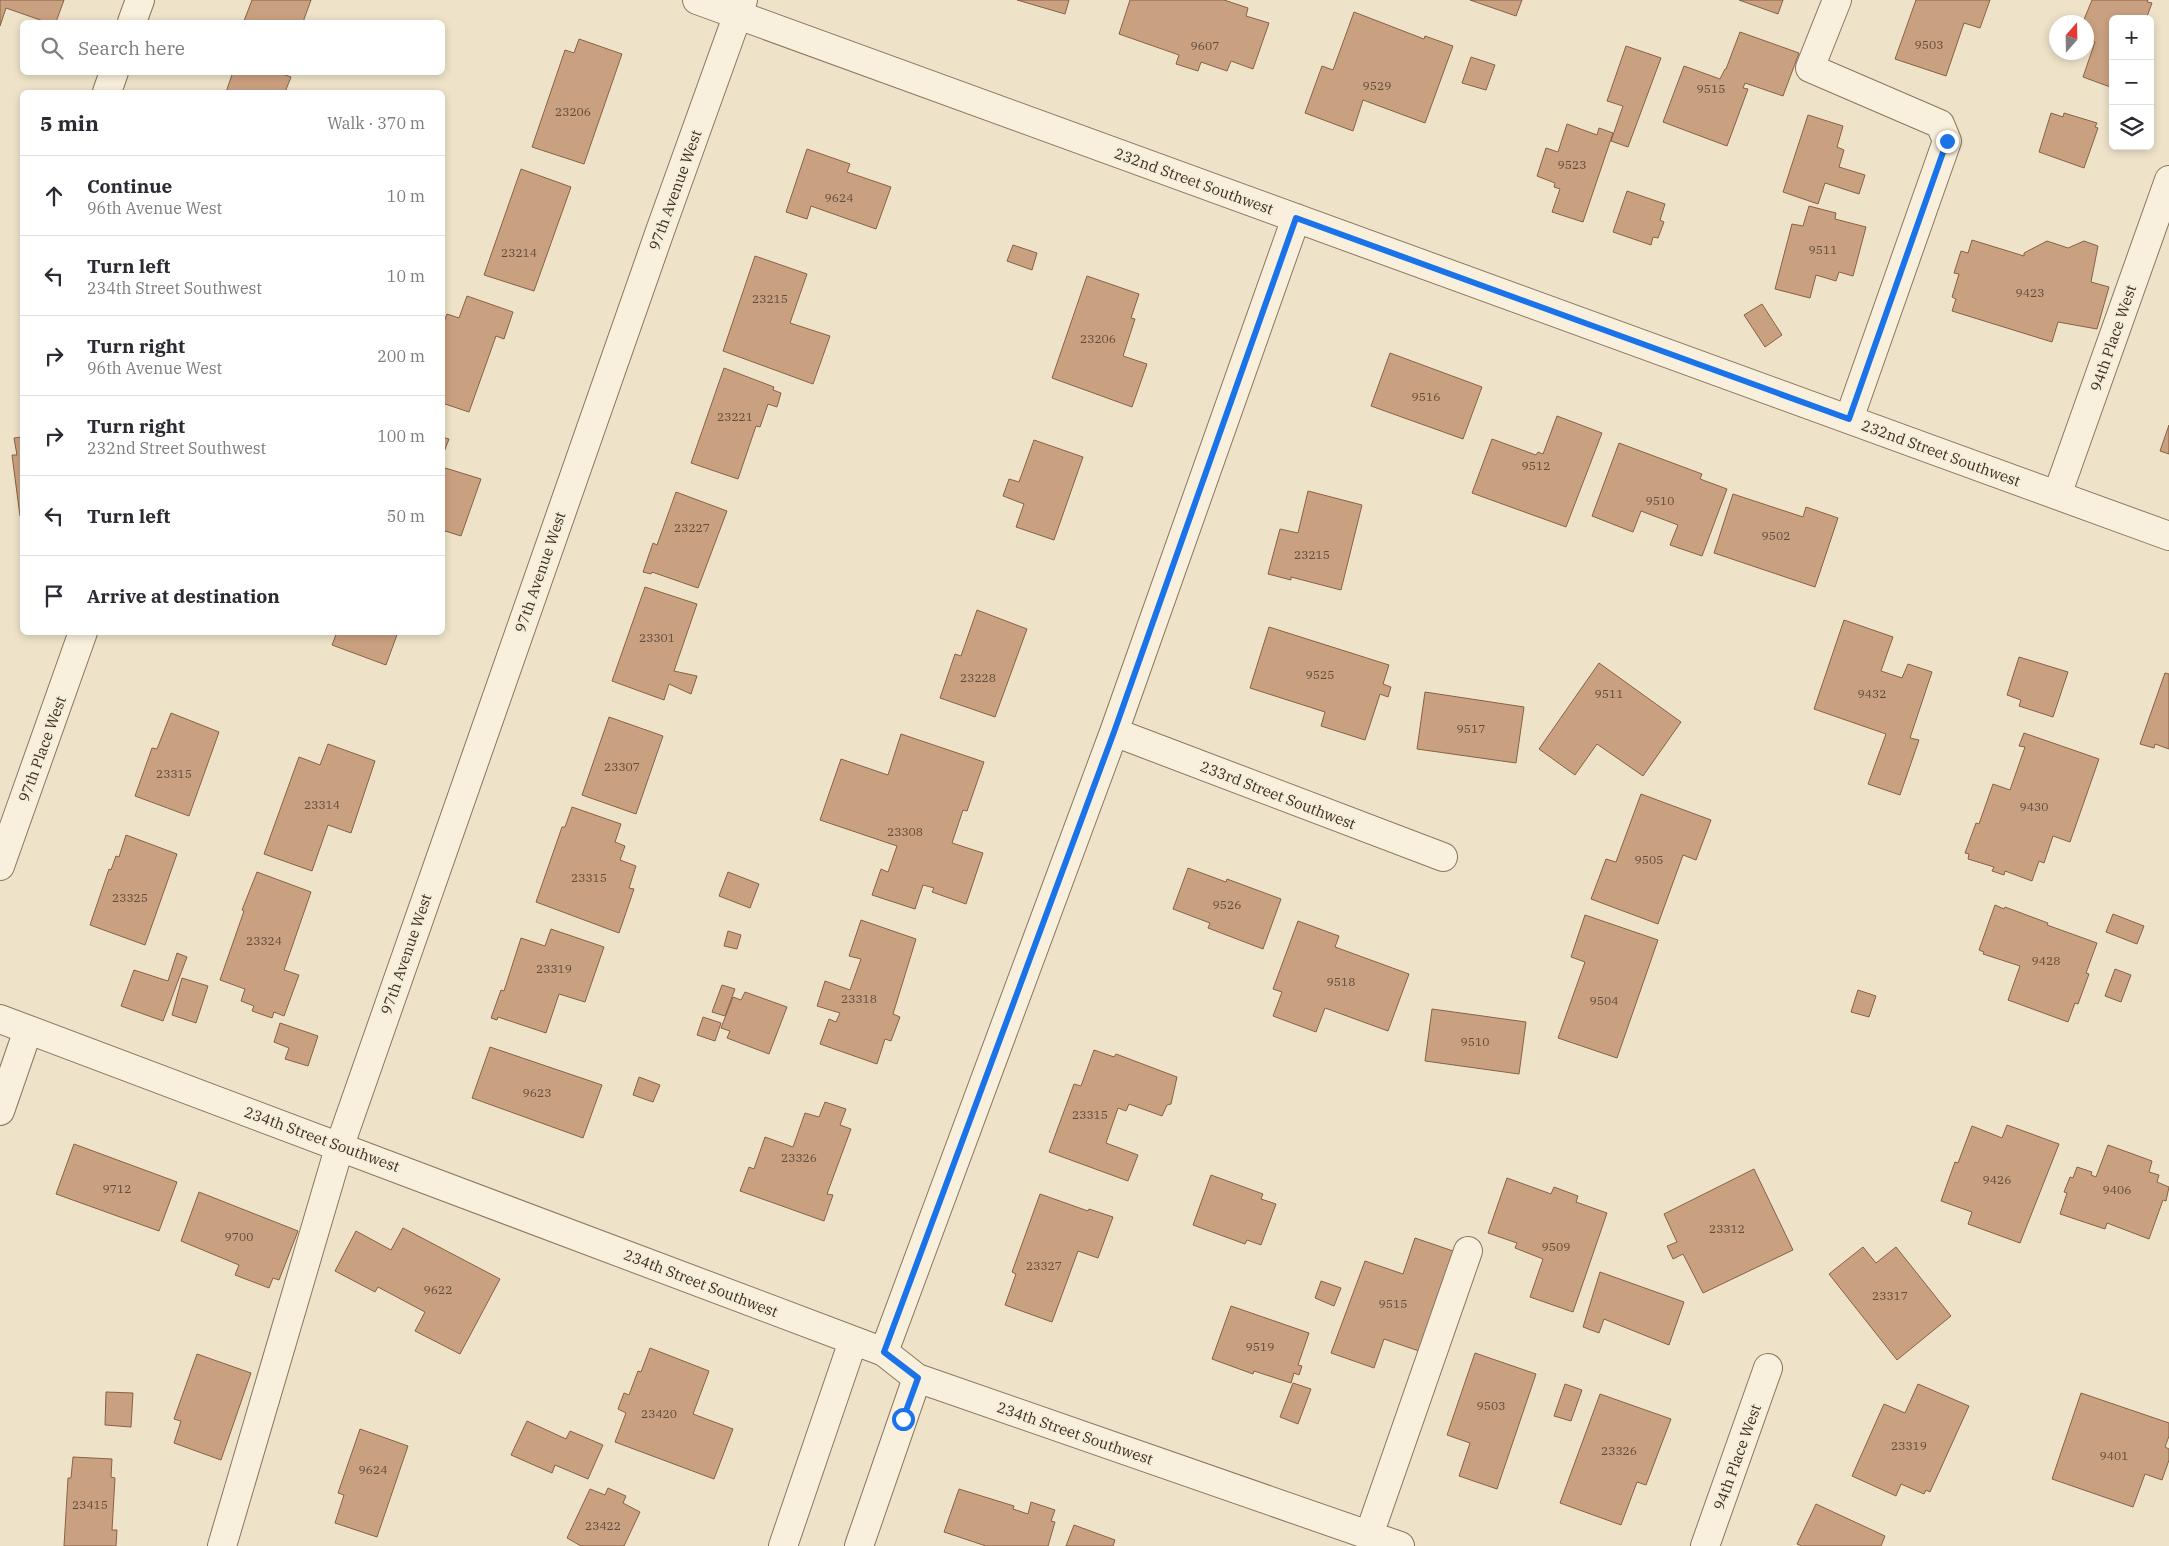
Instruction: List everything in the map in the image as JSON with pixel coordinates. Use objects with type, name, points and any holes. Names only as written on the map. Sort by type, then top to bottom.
[{"type":"street","points":[[133,20],[140,0]]},
{"type":"street","name":"232nd Street Southwest","points":[[697,0],[740,7],[1296,218],[2169,536]]},
{"type":"street","points":[[1837,0],[1810,68],[1940,124],[1947,141],[1849,419]]},
{"type":"street","name":"97th Avenue West","points":[[222,1546],[340,1145],[656,240],[740,7]]},
{"type":"street","points":[[108,90],[113,75]]},
{"type":"street","name":"94th Place West","points":[[2057,495],[2169,180]]},
{"type":"street","points":[[884,1352],[1114,732],[1296,218]]},
{"type":"street","name":"97th Place West","points":[[0,866],[82,635]]},
{"type":"street","name":"233rd Street Southwest","points":[[1114,732],[1443,857]]},
{"type":"street","name":"234th Street Southwest","points":[[0,1019],[340,1145],[884,1352],[918,1378],[1400,1546]]},
{"type":"street","points":[[0,1111],[28,1030]]},
{"type":"street","points":[[1368,1535],[1468,1251]]},
{"type":"street","points":[[783,1546],[853,1341]]},
{"type":"street","name":"94th Place West","points":[[1705,1546],[1768,1368]]},
{"type":"street","points":[[859,1546],[918,1378]]},
{"type":"building","points":[[0,0],[64,0],[57,20],[40,20],[6,8],[0,26]]},
{"type":"building","points":[[252,0],[311,0],[304,20],[244,20]]},
{"type":"building","points":[[1017,0],[1069,0],[1065,14]]},
{"type":"building","points":[[1130,0],[1224,0],[1248,8],[1246,16],[1269,23],[1253,69],[1231,61],[1227,71],[1201,62],[1198,71],[1176,64],[1179,55],[1119,34]]},
{"type":"building","points":[[1470,0],[1522,0],[1516,16]]},
{"type":"building","points":[[1739,0],[1783,0],[1778,14]]},
{"type":"building","points":[[1916,0],[1990,0],[1980,28],[1964,23],[1946,76],[1895,59]]},
{"type":"building","points":[[2092,0],[2148,0],[2147,2],[2152,3],[2148,15],[2109,15],[2109,87],[2083,77],[2089,60],[2094,60],[2095,42],[2094,15],[2086,15]]},
{"type":"building","points":[[1354,12],[1424,39],[1425,36],[1453,46],[1425,123],[1363,100],[1353,131],[1305,113],[1322,66],[1333,70]]},
{"type":"building","points":[[1740,32],[1799,53],[1783,96],[1745,83],[1743,88],[1748,89],[1727,146],[1663,122],[1684,66],[1720,79],[1726,69]]},
{"type":"building","points":[[579,39],[622,54],[584,164],[532,147],[565,50],[574,53]]},
{"type":"building","points":[[1626,46],[1661,58],[1628,147],[1611,141],[1623,106],[1607,101]]},
{"type":"building","points":[[1471,57],[1495,65],[1486,90],[1462,83]]},
{"type":"building","points":[[232,75],[285,75],[291,77],[286,90],[227,90]]},
{"type":"building","points":[[2051,113],[2063,117],[2064,113],[2097,123],[2095,127],[2098,128],[2084,168],[2039,152]]},
{"type":"building","points":[[1808,115],[1843,126],[1837,147],[1844,150],[1839,167],[1865,175],[1859,194],[1825,183],[1818,204],[1783,192]]},
{"type":"building","points":[[1567,124],[1597,135],[1599,128],[1613,133],[1583,222],[1552,212],[1560,189],[1554,187],[1555,183],[1537,176],[1546,148],[1558,152]]},
{"type":"building","points":[[807,149],[850,164],[847,172],[891,187],[876,229],[811,206],[807,219],[786,212]]},
{"type":"building","points":[[521,169],[571,187],[534,291],[484,275]]},
{"type":"building","points":[[1627,191],[1665,204],[1660,220],[1664,222],[1658,238],[1653,237],[1651,245],[1613,232]]},
{"type":"building","points":[[1809,206],[1836,213],[1835,219],[1866,227],[1853,276],[1839,272],[1836,281],[1816,275],[1810,298],[1775,289],[1792,224],[1803,226]]},
{"type":"building","points":[[1972,240],[2024,256],[2024,253],[2047,241],[2068,248],[2084,241],[2098,246],[2091,282],[2109,287],[2097,329],[2058,322],[2052,342],[1952,311],[1956,299],[1952,297],[1959,274],[1954,273],[1961,251],[1968,253]]},
{"type":"building","points":[[1013,245],[1037,253],[1032,270],[1007,261]]},
{"type":"building","points":[[755,256],[807,274],[790,323],[830,336],[813,384],[723,351]]},
{"type":"building","points":[[1087,276],[1139,294],[1131,318],[1135,319],[1123,356],[1147,364],[1132,407],[1052,378]]},
{"type":"building","points":[[467,296],[513,312],[504,339],[496,336],[469,412],[445,404],[445,319],[447,314],[459,318]]},
{"type":"building","points":[[1762,304],[1782,335],[1765,347],[1744,315]]},
{"type":"building","points":[[1390,353],[1482,387],[1463,439],[1371,406]]},
{"type":"building","points":[[724,368],[774,387],[773,390],[781,393],[777,407],[768,404],[760,427],[756,426],[738,479],[691,463]]},
{"type":"building","points":[[1557,416],[1602,433],[1566,527],[1472,493],[1492,439],[1536,455],[1538,452],[1543,454]]},
{"type":"building","points":[[2169,425],[2169,454],[2160,451]]},
{"type":"building","points":[[20,437],[20,516],[12,455],[17,455],[14,438]]},
{"type":"building","points":[[445,438],[449,439],[445,449]]},
{"type":"building","points":[[1034,440],[1083,457],[1054,540],[1016,527],[1024,504],[1003,496],[1009,479],[1019,482]]},
{"type":"building","points":[[1619,443],[1702,474],[1700,479],[1727,489],[1702,556],[1670,545],[1678,525],[1641,511],[1633,532],[1592,516]]},
{"type":"building","points":[[445,468],[481,479],[461,536],[445,531]]},
{"type":"building","points":[[1308,491],[1362,505],[1341,590],[1291,577],[1291,580],[1268,574],[1280,529],[1298,533]]},
{"type":"building","points":[[676,492],[727,511],[698,588],[652,572],[651,574],[643,572],[653,543],[657,545]]},
{"type":"building","points":[[1733,494],[1803,517],[1806,507],[1838,518],[1815,587],[1714,553]]},
{"type":"building","points":[[645,587],[697,604],[674,671],[697,676],[691,694],[669,684],[664,700],[612,681]]},
{"type":"building","points":[[977,610],[1027,629],[995,717],[940,698],[955,654],[961,656]]},
{"type":"building","points":[[1844,620],[1893,637],[1881,671],[1902,678],[1908,664],[1932,672],[1910,738],[1919,740],[1900,795],[1868,784],[1886,734],[1814,709]]},
{"type":"building","points":[[1269,627],[1389,665],[1383,684],[1391,687],[1388,697],[1380,694],[1365,740],[1321,726],[1325,712],[1250,688]]},
{"type":"building","points":[[336,635],[397,635],[386,665],[332,645]]},
{"type":"building","points":[[2019,657],[2068,672],[2053,717],[2019,706],[2021,700],[2007,695]]},
{"type":"building","points":[[1599,663],[1681,722],[1643,776],[1597,744],[1575,775],[1539,749]]},
{"type":"building","points":[[2165,673],[2169,674],[2169,749],[2155,744],[2154,748],[2140,744]]},
{"type":"building","points":[[1425,692],[1524,707],[1516,763],[1417,749]]},
{"type":"building","points":[[171,713],[219,732],[189,816],[135,796],[152,748],[157,749]]},
{"type":"building","points":[[609,717],[663,736],[636,814],[582,795]]},
{"type":"building","points":[[2024,733],[2099,759],[2070,842],[2053,836],[2044,863],[2039,861],[2032,881],[2005,871],[2004,875],[1992,871],[1994,867],[1968,859],[1969,854],[1965,853],[1976,823],[1979,824],[1993,784],[2010,790],[2025,747],[2019,746]]},
{"type":"building","points":[[901,734],[984,762],[967,811],[963,810],[952,843],[983,853],[966,904],[932,892],[934,888],[923,885],[915,909],[872,895],[881,869],[888,872],[897,846],[820,820],[841,759],[888,775]]},
{"type":"building","points":[[328,744],[375,761],[351,833],[328,825],[312,871],[264,854],[299,757],[320,765]]},
{"type":"building","points":[[1641,794],[1711,820],[1696,860],[1683,855],[1658,924],[1591,899],[1606,859],[1616,862]]},
{"type":"building","points":[[572,807],[621,824],[615,842],[625,846],[620,860],[636,866],[629,888],[634,889],[619,933],[536,902],[562,827],[565,827]]},
{"type":"building","points":[[126,835],[177,854],[145,945],[90,925],[109,869],[111,870],[116,856],[119,857]]},
{"type":"building","points":[[1188,868],[1226,882],[1227,879],[1281,899],[1263,949],[1208,928],[1210,923],[1173,909]]},
{"type":"building","points":[[257,872],[311,892],[284,970],[299,975],[284,1016],[274,1012],[272,1018],[252,1011],[254,1006],[241,1001],[245,989],[220,980],[244,911],[242,910]]},
{"type":"building","points":[[728,872],[759,884],[750,908],[719,896]]},
{"type":"building","points":[[1995,905],[2048,923],[2047,925],[2097,943],[2086,973],[2089,974],[2078,1004],[2075,1003],[2068,1022],[2008,1000],[2020,966],[1983,954],[1984,952],[1979,950]]},
{"type":"building","points":[[2113,914],[2144,926],[2137,944],[2106,932]]},
{"type":"building","points":[[1585,915],[1658,940],[1617,1058],[1558,1038],[1585,962],[1571,957]]},
{"type":"building","points":[[861,920],[916,939],[893,1014],[900,1017],[891,1041],[885,1039],[877,1064],[820,1044],[829,1019],[836,1022],[840,1013],[817,1006],[825,981],[850,990],[861,959],[849,956]]},
{"type":"building","points":[[1298,921],[1339,936],[1335,947],[1409,974],[1388,1031],[1325,1008],[1316,1032],[1273,1016],[1282,992],[1273,989]]},
{"type":"building","points":[[551,929],[604,947],[585,1002],[559,994],[546,1033],[498,1017],[497,1020],[491,1018],[501,990],[504,991],[521,938],[545,946]]},
{"type":"building","points":[[728,931],[741,935],[737,949],[724,946]]},
{"type":"building","points":[[177,953],[187,957],[163,1021],[121,1006],[134,970],[168,981]]},
{"type":"building","points":[[2115,969],[2131,975],[2121,1002],[2105,996]]},
{"type":"building","points":[[182,978],[208,986],[196,1023],[172,1015]]},
{"type":"building","points":[[722,985],[735,989],[725,1016],[712,1012]]},
{"type":"building","points":[[1858,990],[1876,996],[1869,1017],[1851,1012]]},
{"type":"building","points":[[745,992],[787,1007],[769,1054],[727,1038],[730,1031],[721,1028],[733,997],[741,1000]]},
{"type":"building","points":[[1432,1009],[1526,1022],[1519,1074],[1425,1061]]},
{"type":"building","points":[[703,1017],[721,1023],[715,1041],[697,1035]]},
{"type":"building","points":[[280,1023],[318,1036],[308,1066],[285,1059],[289,1048],[274,1042]]},
{"type":"building","points":[[490,1047],[602,1085],[583,1138],[472,1098]]},
{"type":"building","points":[[1094,1050],[1114,1057],[1116,1054],[1177,1077],[1171,1104],[1167,1105],[1162,1116],[1129,1104],[1126,1111],[1118,1108],[1106,1143],[1138,1155],[1128,1181],[1049,1152],[1074,1084],[1081,1086]]},
{"type":"building","points":[[639,1077],[660,1085],[653,1102],[633,1095]]},
{"type":"building","points":[[825,1102],[846,1109],[840,1125],[851,1129],[827,1194],[833,1195],[824,1221],[740,1191],[749,1167],[754,1169],[765,1137],[793,1147],[805,1113],[819,1117]]},
{"type":"building","points":[[2007,1125],[2059,1144],[2020,1243],[1968,1224],[1972,1212],[1941,1201],[1955,1162],[1958,1163],[1972,1126],[2002,1138]]},
{"type":"building","points":[[74,1144],[177,1182],[159,1231],[56,1194]]},
{"type":"building","points":[[2108,1145],[2152,1161],[2149,1172],[2159,1175],[2157,1182],[2169,1187],[2166,1201],[2163,1200],[2149,1239],[2107,1223],[2105,1229],[2060,1214],[2067,1193],[2064,1192],[2070,1177],[2073,1178],[2077,1167],[2092,1172],[2091,1175],[2096,1177]]},
{"type":"building","points":[[1754,1169],[1793,1250],[1703,1293],[1683,1254],[1673,1259],[1667,1246],[1677,1242],[1664,1214]]},
{"type":"building","points":[[1211,1175],[1263,1194],[1261,1199],[1276,1204],[1261,1245],[1247,1240],[1245,1244],[1193,1225]]},
{"type":"building","points":[[1507,1178],[1551,1194],[1554,1187],[1578,1196],[1576,1202],[1607,1213],[1573,1312],[1530,1297],[1543,1259],[1515,1248],[1517,1243],[1488,1233]]},
{"type":"building","points":[[199,1192],[298,1231],[279,1280],[273,1278],[269,1288],[235,1275],[239,1265],[181,1241]]},
{"type":"building","points":[[1040,1194],[1088,1211],[1089,1209],[1113,1217],[1098,1258],[1078,1251],[1052,1322],[1005,1305],[1016,1274],[1012,1272]]},
{"type":"building","points":[[403,1228],[500,1279],[460,1354],[415,1331],[425,1312],[378,1287],[375,1292],[335,1271],[356,1231],[391,1250]]},
{"type":"building","points":[[1415,1238],[1456,1252],[1419,1351],[1384,1339],[1374,1368],[1331,1353],[1365,1261],[1403,1274]]},
{"type":"building","points":[[1863,1247],[1876,1263],[1896,1247],[1951,1316],[1897,1360],[1829,1274]]},
{"type":"building","points":[[1600,1272],[1684,1302],[1669,1345],[1604,1319],[1599,1333],[1583,1327]]},
{"type":"building","points":[[1321,1281],[1341,1288],[1334,1306],[1315,1298]]},
{"type":"building","points":[[1231,1306],[1309,1333],[1298,1365],[1302,1366],[1299,1375],[1294,1373],[1291,1383],[1254,1371],[1253,1374],[1212,1359]]},
{"type":"building","points":[[650,1348],[709,1371],[693,1414],[733,1429],[714,1479],[615,1442],[626,1413],[618,1409],[624,1393],[629,1395],[638,1371],[641,1372]]},
{"type":"building","points":[[1475,1353],[1536,1374],[1497,1489],[1459,1476],[1470,1443],[1447,1435]]},
{"type":"building","points":[[197,1354],[251,1373],[221,1460],[174,1443],[181,1421],[174,1419]]},
{"type":"building","points":[[1293,1383],[1311,1389],[1298,1424],[1280,1417]]},
{"type":"building","points":[[1565,1384],[1582,1390],[1571,1421],[1554,1416]]},
{"type":"building","points":[[1918,1384],[1969,1406],[1930,1492],[1926,1490],[1924,1494],[1901,1484],[1896,1496],[1852,1476],[1884,1404],[1905,1413]]},
{"type":"building","points":[[106,1392],[133,1393],[131,1427],[105,1425]]},
{"type":"building","points":[[2081,1393],[2169,1423],[2169,1436],[2165,1447],[2169,1449],[2169,1460],[2162,1480],[2145,1474],[2133,1507],[2052,1479]]},
{"type":"building","points":[[1600,1394],[1671,1419],[1646,1485],[1637,1482],[1621,1525],[1560,1503]]},
{"type":"building","points":[[527,1421],[566,1439],[570,1431],[603,1445],[588,1479],[555,1465],[552,1473],[511,1455]]},
{"type":"building","points":[[360,1429],[408,1446],[377,1537],[335,1523],[344,1495],[338,1493]]},
{"type":"building","points":[[73,1457],[112,1459],[111,1477],[115,1478],[112,1530],[117,1530],[116,1546],[64,1546],[68,1478],[71,1478]]},
{"type":"building","points":[[608,1488],[626,1496],[623,1503],[640,1512],[624,1546],[581,1546],[567,1538],[590,1489],[605,1495]]},
{"type":"building","points":[[959,1489],[1014,1506],[1013,1509],[1028,1514],[1031,1502],[1055,1510],[1051,1521],[1055,1522],[1048,1546],[986,1546],[944,1532]]},
{"type":"building","points":[[1816,1504],[1885,1536],[1881,1546],[1802,1546],[1797,1544]]},
{"type":"building","points":[[1074,1525],[1115,1540],[1113,1546],[1066,1546]]},
{"type":"route","points":[[903,1419],[918,1378],[884,1352],[1114,732],[1296,218],[1849,419],[1947,141]]}]
